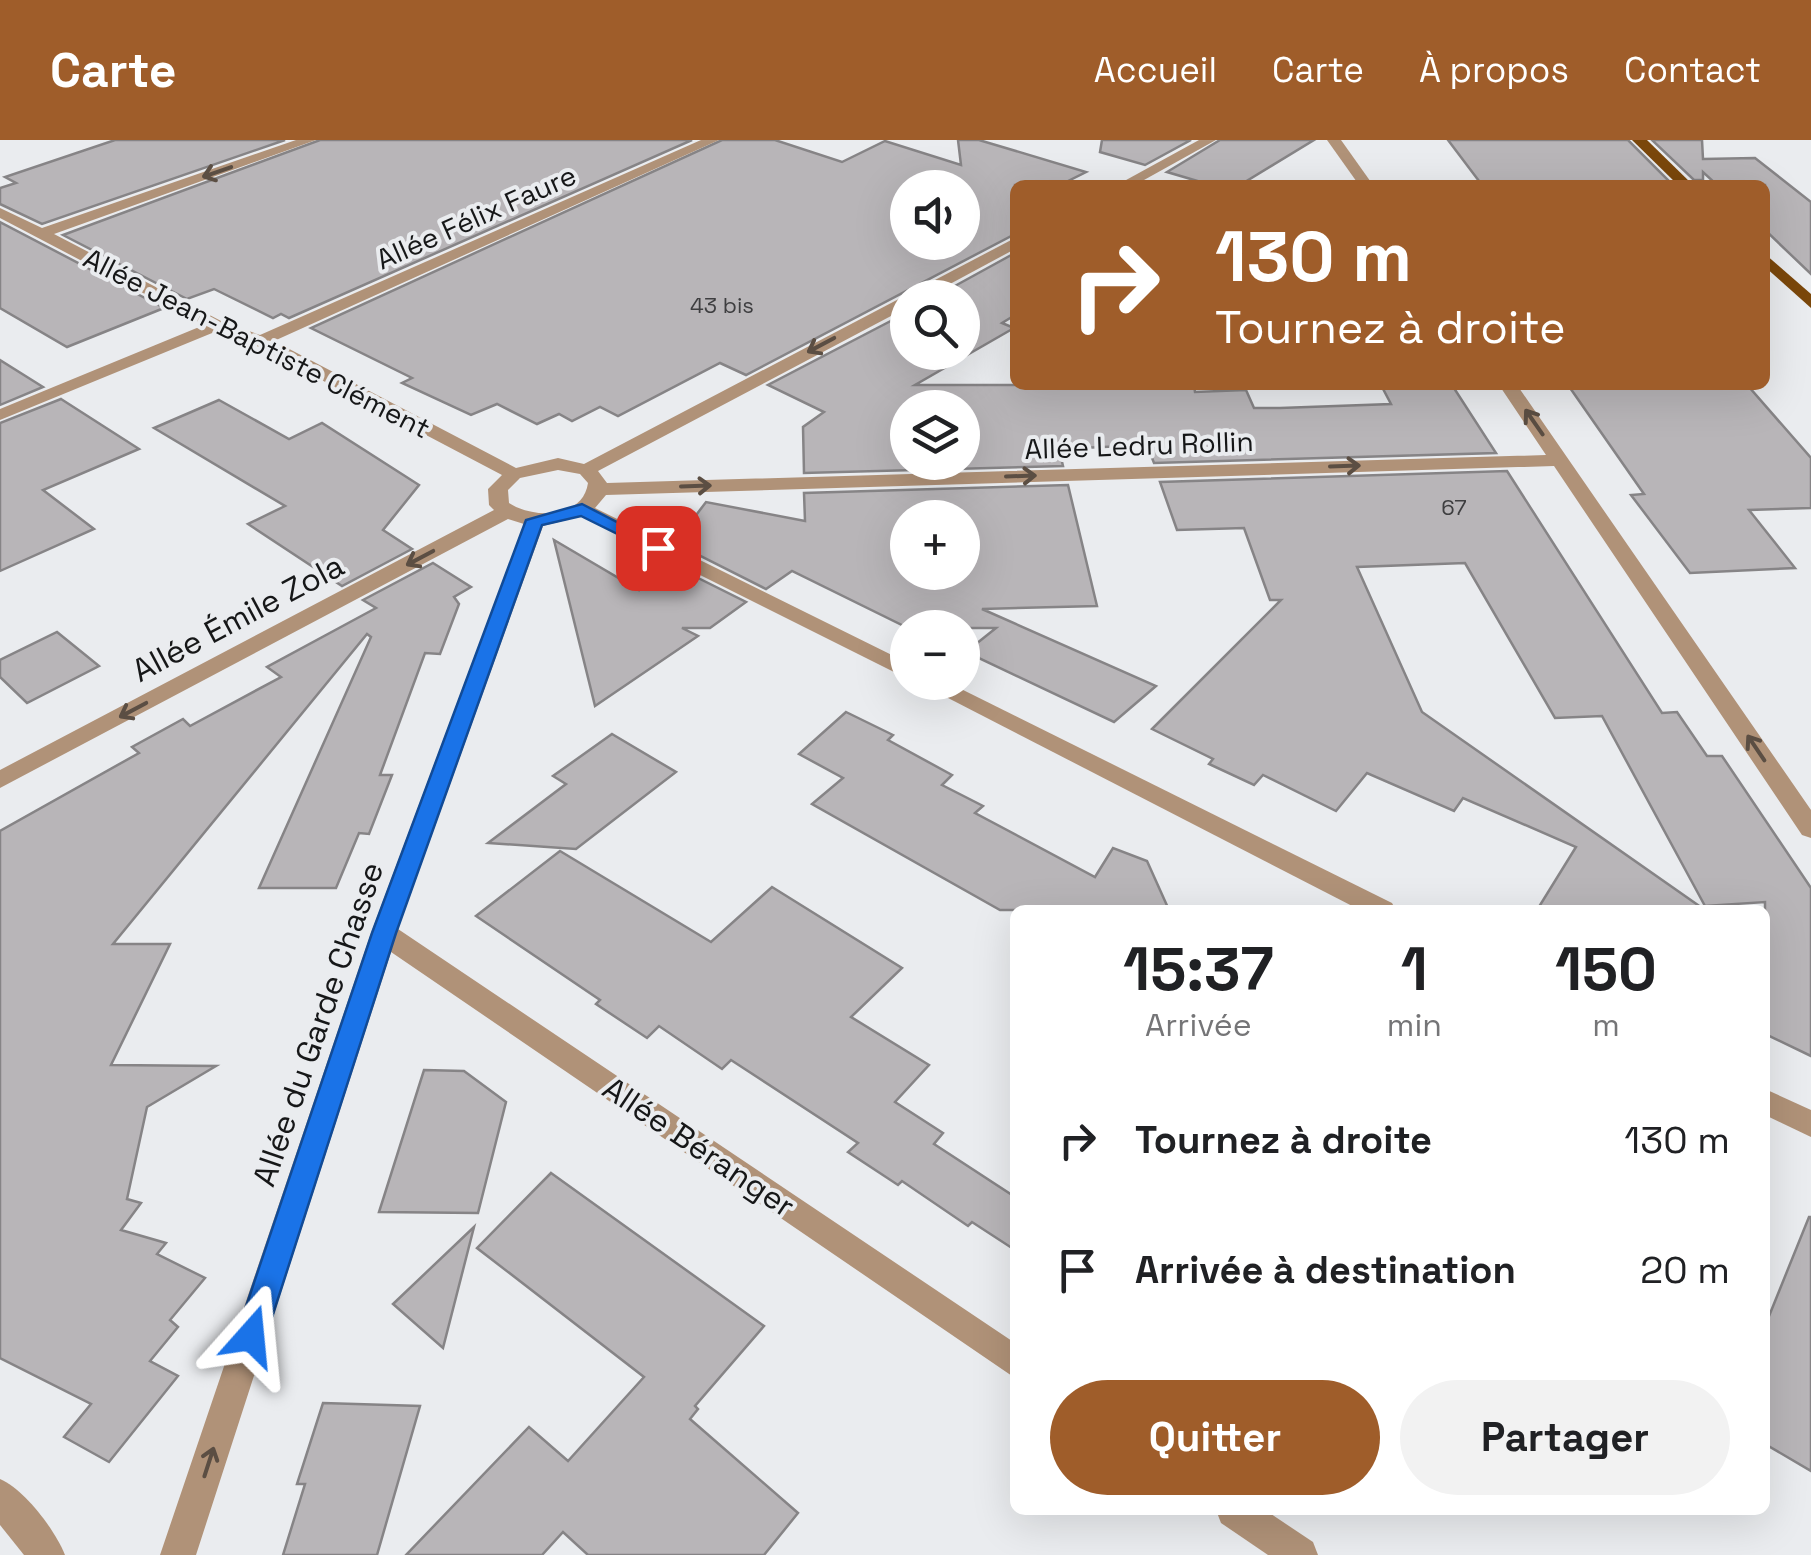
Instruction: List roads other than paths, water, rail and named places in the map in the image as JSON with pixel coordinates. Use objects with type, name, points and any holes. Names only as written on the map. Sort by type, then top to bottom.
[{"type":"main road","points":[[1639,140],[1681,180]]},
{"type":"main road","points":[[1770,265],[1811,303]]},
{"type":"street","points":[[42,234],[309,140]]},
{"type":"street","name":"Allée Félix Faure","points":[[261,341],[712,140]]},
{"type":"street","points":[[1134,180],[1210,140]]},
{"type":"street","points":[[1334,140],[1362,180]]},
{"type":"street","name":"Allée Jean-Baptiste Clément","points":[[0,212],[217,325],[261,341],[514,474]]},
{"type":"street","points":[[944,280],[1010,246]]},
{"type":"street","points":[[586,470],[890,309]]},
{"type":"street","points":[[0,415],[217,325]]},
{"type":"street","points":[[1512,390],[1811,829]]},
{"type":"street","name":"Allée Ledru Rollin","points":[[598,490],[1561,460]]},
{"type":"street","points":[[558,464],[586,470],[598,482],[598,490],[582,509],[560,518],[535,520],[506,512],[496,498],[498,489],[514,474],[558,464]]},
{"type":"street","points":[[582,509],[890,663]]},
{"type":"street","name":"Allée Émile Zola","points":[[0,780],[506,512]]},
{"type":"street","name":"Allée du Garde Chasse","points":[[178,1555],[384,933],[535,520]]},
{"type":"street","points":[[964,700],[1373,905]]},
{"type":"street","name":"Allée Béranger","points":[[384,933],[1010,1359]]},
{"type":"street","points":[[1770,1104],[1811,1124]]},
{"type":"street","points":[[0,1496],[46,1555]]},
{"type":"street","points":[[1241,1515],[1300,1555]]}]
